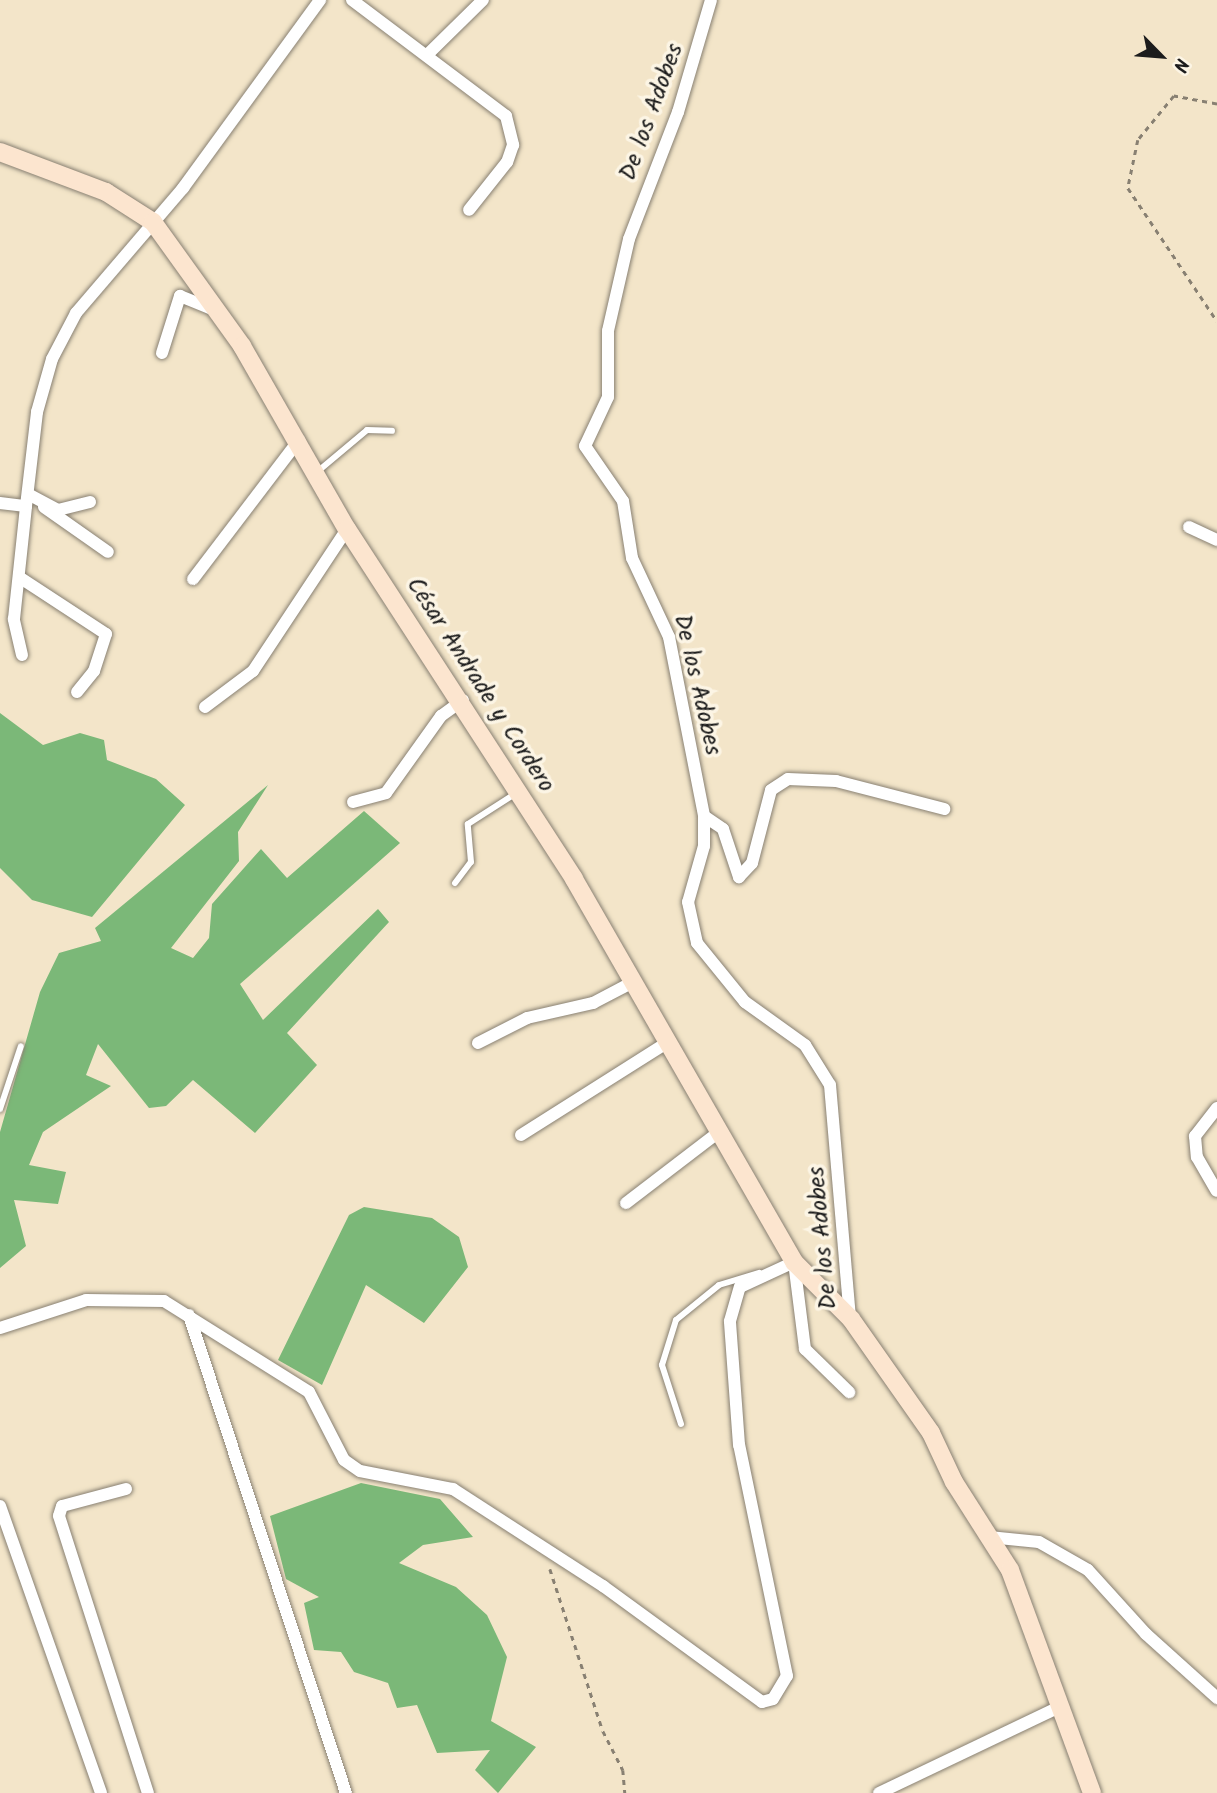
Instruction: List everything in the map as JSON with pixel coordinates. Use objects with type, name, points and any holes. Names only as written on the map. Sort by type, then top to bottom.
[{"type":"street","points":[[22,655],[14,619],[37,412],[52,359],[76,313],[153,222],[320,0]]},
{"type":"street","points":[[352,0],[428,54],[506,116],[513,145],[507,162],[469,209]]},
{"type":"street","points":[[428,54],[483,0]]},
{"type":"street","name":"De los Adobes","points":[[711,0],[678,112],[629,239],[608,331],[608,397],[584,446],[622,501],[632,558],[669,637],[704,816],[704,846],[688,902],[697,943],[745,1002],[805,1045],[830,1085],[850,1320]]},
{"type":"street","name":"César Andrade y Cordero","points":[[0,152],[106,192],[153,222],[218,313],[299,440],[347,529],[463,700],[520,791],[794,1262],[850,1320],[931,1433],[1010,1570],[1092,1793]]},
{"type":"street","points":[[162,353],[180,296],[218,313]]},
{"type":"street","points":[[194,579],[299,440]]},
{"type":"street","points":[[0,503],[27,500],[44,507],[108,552]]},
{"type":"street","points":[[44,507],[68,510],[90,502]]},
{"type":"street","points":[[1189,527],[1217,540]]},
{"type":"street","points":[[205,707],[253,671],[347,529]]},
{"type":"street","points":[[19,576],[106,634],[94,671],[77,692]]},
{"type":"street","points":[[353,802],[386,793],[442,716],[463,700]]},
{"type":"street","points":[[704,816],[723,829],[739,877],[752,863],[771,790],[788,779],[836,782],[944,808]]},
{"type":"street","points":[[478,1044],[527,1017],[593,1003],[633,982]]},
{"type":"street","points":[[521,1135],[665,1044]]},
{"type":"street","points":[[1217,1108],[1195,1136],[1197,1157],[1217,1191]]},
{"type":"street","points":[[626,1203],[719,1132]]},
{"type":"street","points":[[0,1328],[38,1311],[127,1296],[164,1300],[309,1392],[344,1460],[360,1471],[453,1489],[543,1546],[699,1654],[752,1700],[774,1699],[782,1690],[787,1676],[739,1446],[730,1321],[740,1287],[764,1271],[794,1262],[805,1349],[849,1392]]},
{"type":"street","points":[[189,1315],[346,1793]]},
{"type":"street","points":[[126,1489],[62,1506],[59,1516],[148,1793]]},
{"type":"street","points":[[0,1506],[101,1793]]},
{"type":"street","points":[[989,1537],[1039,1542],[1088,1570],[1146,1634],[1217,1698]]},
{"type":"street","points":[[886,1791],[1059,1707]]},
{"type":"lane","points":[[317,472],[367,430],[392,431]]},
{"type":"lane","points":[[455,883],[471,862],[468,824],[520,791]]},
{"type":"lane","points":[[0,1109],[21,1046]]},
{"type":"lane","points":[[681,1424],[662,1365],[676,1320],[719,1285],[764,1271]]},
{"type":"path","points":[[1217,104],[1174,96],[1138,140],[1128,188],[1217,321]]},
{"type":"path","points":[[543,1546],[603,1731],[623,1770],[625,1793]]},
{"type":"green space","points":[[0,713],[43,745],[80,733],[104,740],[107,760],[156,779],[185,805],[92,917],[32,900],[0,868]]},
{"type":"green space","points":[[268,785],[238,832],[239,861],[171,948],[193,958],[209,938],[212,904],[261,849],[287,878],[364,811],[400,843],[240,984],[263,1020],[378,909],[389,922],[287,1033],[317,1065],[255,1133],[193,1080],[166,1106],[149,1108],[98,1044],[86,1075],[111,1086],[43,1132],[29,1165],[66,1172],[58,1204],[14,1200],[26,1246],[0,1268],[0,1132],[40,992],[59,953],[101,941],[95,928]]},
{"type":"green space","points":[[364,1207],[432,1218],[459,1237],[468,1267],[424,1323],[366,1285],[322,1385],[278,1360],[349,1215]]},
{"type":"green space","points":[[361,1483],[440,1499],[473,1537],[423,1545],[399,1563],[456,1587],[487,1615],[507,1657],[491,1721],[536,1747],[498,1793],[475,1770],[490,1750],[437,1753],[417,1705],[397,1708],[388,1683],[354,1672],[341,1652],[314,1650],[304,1603],[319,1597],[286,1579],[270,1516]]}]
